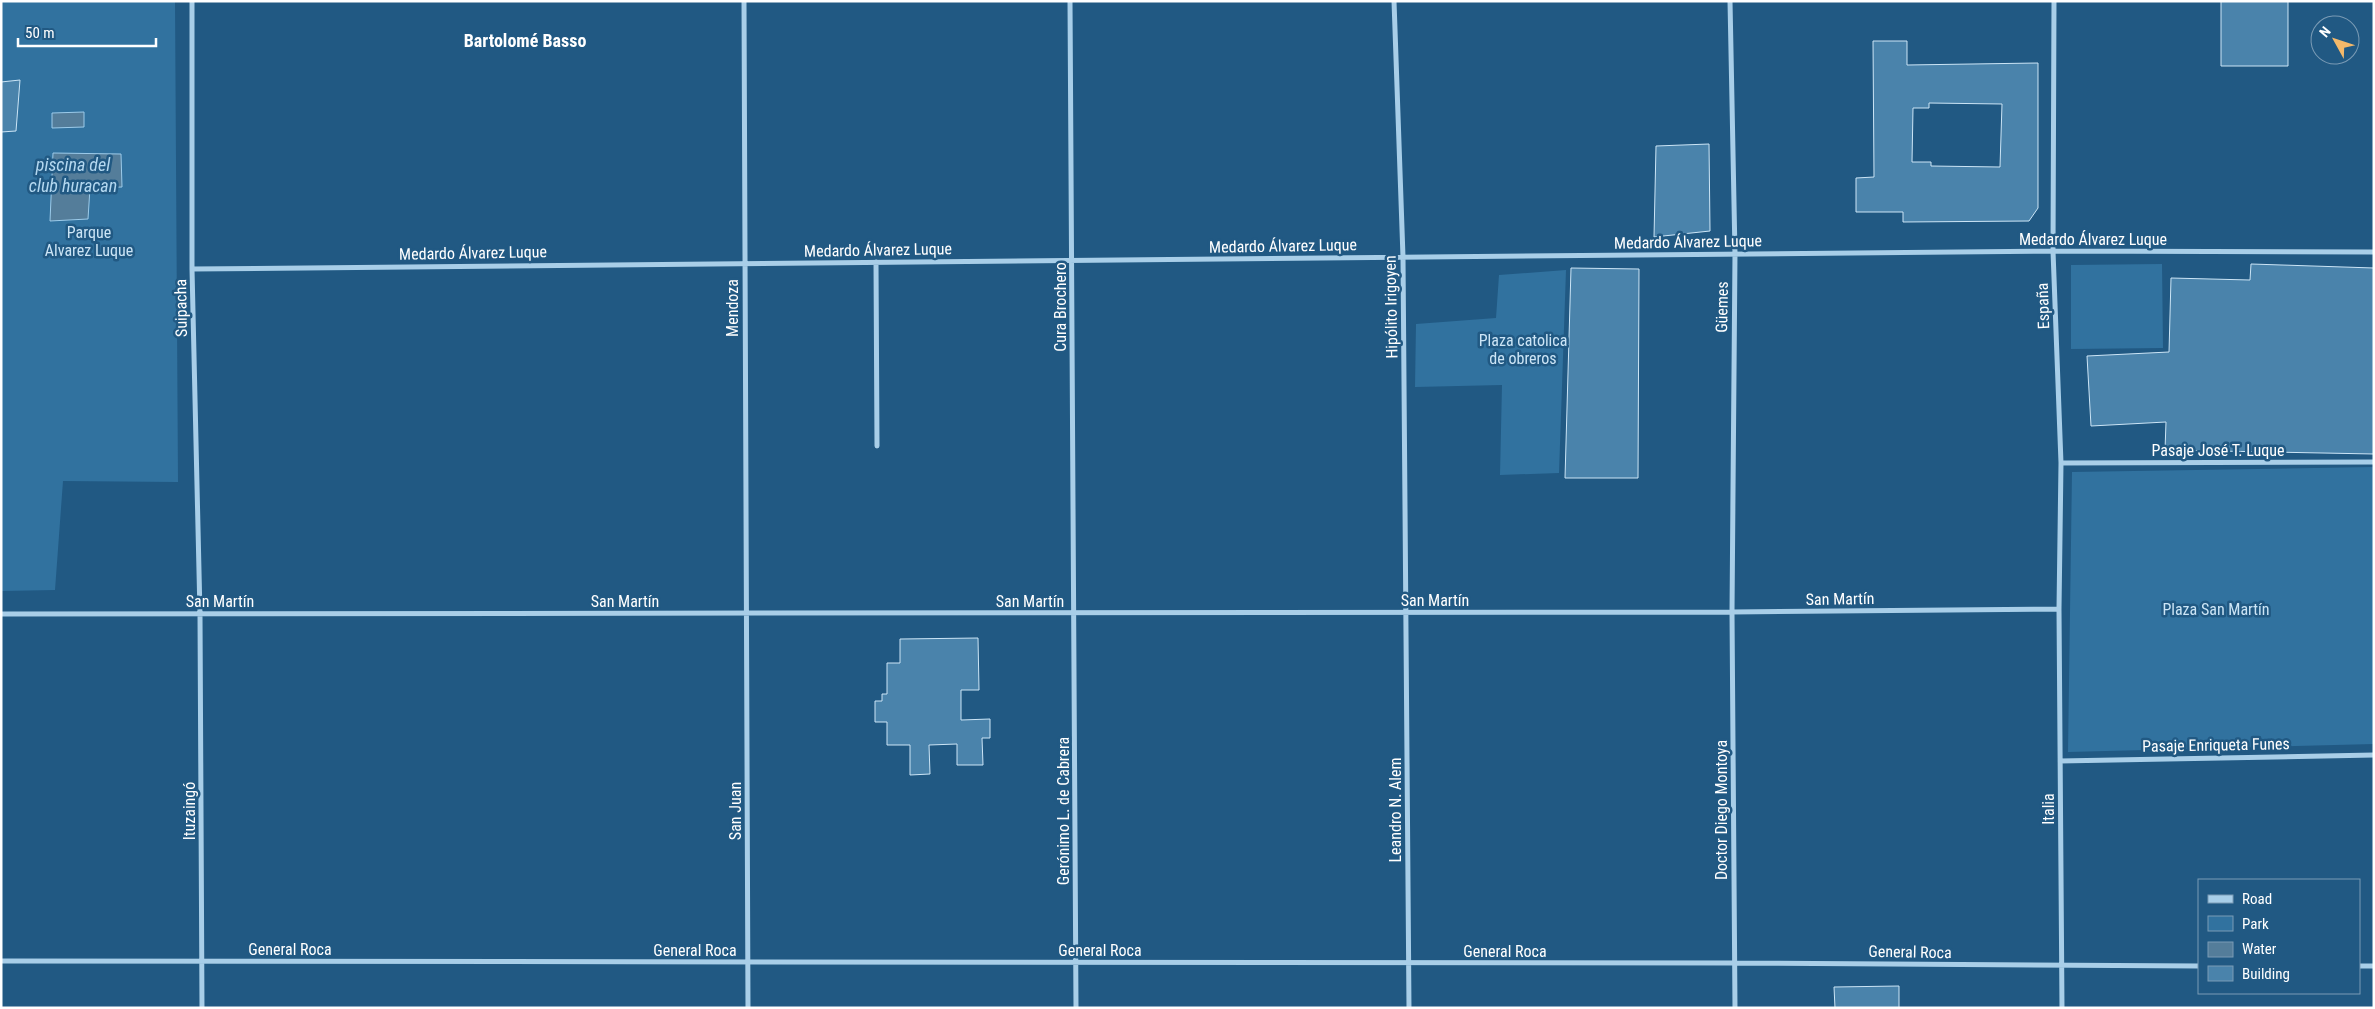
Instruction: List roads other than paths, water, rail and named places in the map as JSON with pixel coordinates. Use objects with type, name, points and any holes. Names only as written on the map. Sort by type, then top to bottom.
[{"type":"street","name":"Suipacha","points":[[192,1],[192,268],[200,614]]},
{"type":"street","name":"Mendoza","points":[[744,1],[746,614]]},
{"type":"street","name":"Cura Brochero","points":[[1070,1],[1074,613]]},
{"type":"street","name":"Hipólito Irigoyen","points":[[1394,1],[1403,257],[1406,613]]},
{"type":"street","name":"Güemes","points":[[1730,1],[1736,254],[1732,612]]},
{"type":"street","name":"España","points":[[2054,1],[2053,251],[2062,463],[2059,609]]},
{"type":"street","name":"Medardo Álvarez Luque","points":[[192,268],[2053,251],[2374,252]]},
{"type":"street","points":[[876,262],[877,446]]},
{"type":"street","name":"Pasaje José T. Luque","points":[[2062,463],[2374,462]]},
{"type":"street","name":"San Martín","points":[[1,614],[1406,613],[2059,609]]},
{"type":"street","name":"Italia","points":[[2059,609],[2062,1008]]},
{"type":"street","name":"Doctor Diego Montoya","points":[[1732,612],[1735,1008]]},
{"type":"street","name":"Gerónimo L. de Cabrera","points":[[1074,613],[1076,1008]]},
{"type":"street","name":"Leandro N. Alem","points":[[1406,613],[1409,1008]]},
{"type":"street","name":"Ituzaingó","points":[[200,614],[202,1008]]},
{"type":"street","name":"San Juan","points":[[746,614],[748,1008]]},
{"type":"street","name":"Pasaje Enriqueta Funes","points":[[2060,761],[2374,755]]},
{"type":"street","name":"General Roca","points":[[1,961],[1734,963],[2198,966]]},
{"type":"street","points":[[2360,966],[2374,966]]},
{"type":"water","points":[[84,112],[84,127],[52,128],[52,113]]},
{"type":"water","name":"piscina del club huracan","points":[[53,153],[121,154],[122,187],[90,188],[88,219],[50,221]]},
{"type":"district","name":"Bartolomé Basso","points":[[525,40]]},
{"type":"park label","name":"Parque Alvarez Luque","points":[[89,241]]},
{"type":"park label","name":"Plaza catolica de obreros","points":[[1523,349]]},
{"type":"park label","name":"Plaza San Martín","points":[[2216,609]]}]
